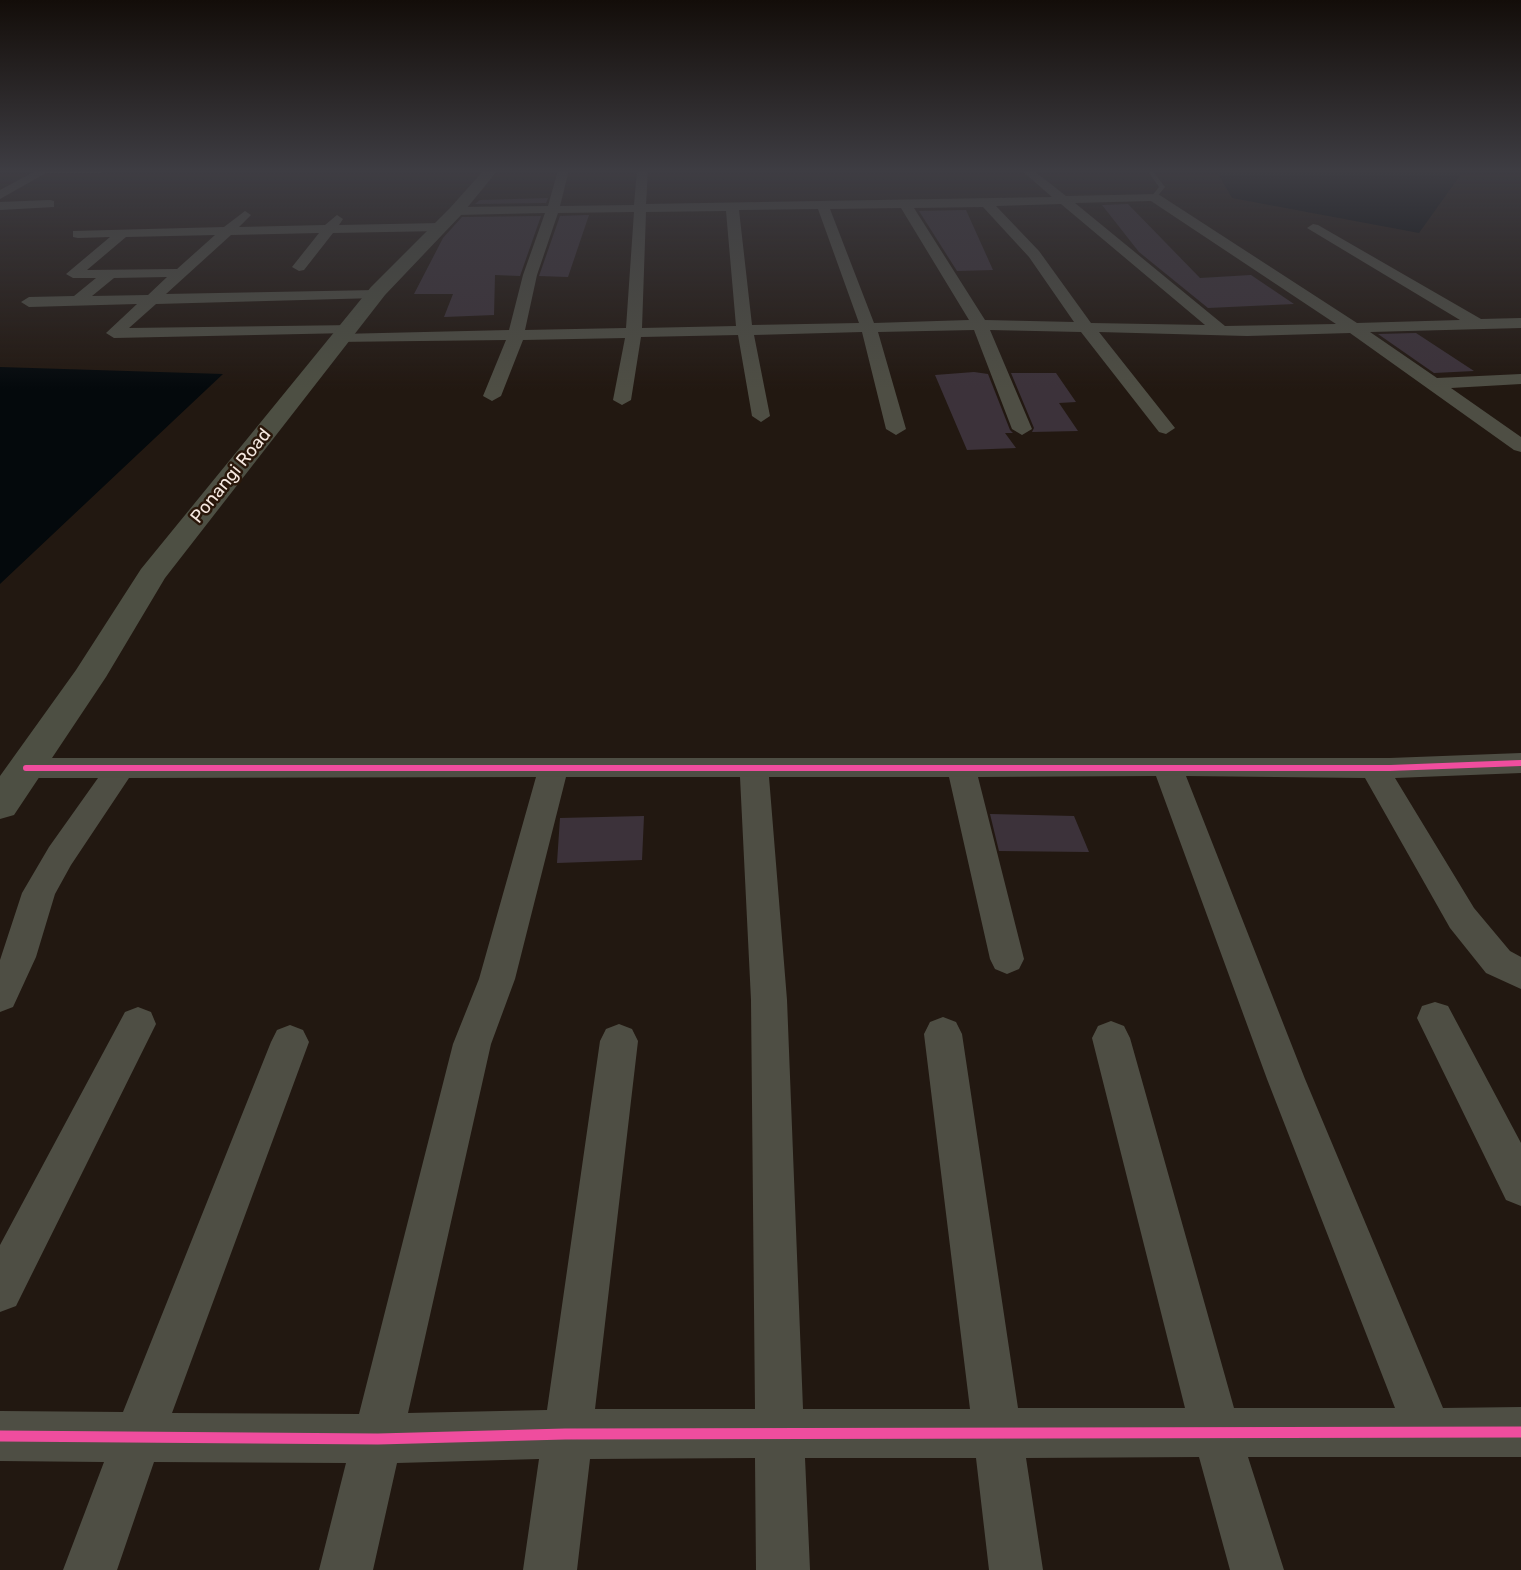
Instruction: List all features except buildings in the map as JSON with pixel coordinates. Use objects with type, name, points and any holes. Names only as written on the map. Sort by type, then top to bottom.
[{"type":"street","points":[[111,243],[73,274],[178,272]]},
{"type":"street","points":[[213,243],[114,332],[516,336],[979,325],[1354,329],[1521,323]]},
{"type":"street","points":[[299,267],[318,243]]},
{"type":"street","name":"Ponangi Road","points":[[0,805],[89,677],[152,575],[376,294],[425,243]]},
{"type":"street","points":[[492,396],[516,336],[530,275],[541,243]]},
{"type":"street","points":[[622,400],[634,333],[639,243]]},
{"type":"street","points":[[736,243],[745,331],[761,416]]},
{"type":"street","points":[[837,243],[869,329],[896,429]]},
{"type":"street","points":[[929,243],[979,325],[1022,429]]},
{"type":"street","points":[[1024,243],[1166,428]]},
{"type":"street","points":[[1117,243],[1219,329]]},
{"type":"street","points":[[1224,243],[1354,329],[1521,446]]},
{"type":"street","points":[[1339,243],[1478,324]]},
{"type":"street","points":[[76,302],[110,274]]},
{"type":"street","points":[[29,302],[376,294]]},
{"type":"street","points":[[1432,384],[1521,379]]},
{"type":"street","points":[[26,768],[1374,768],[1521,763]]},
{"type":"street","points":[[1167,766],[1286,1079],[1429,1432]]},
{"type":"street","points":[[346,1570],[472,1044],[497,979],[554,767]]},
{"type":"street","points":[[754,767],[770,1014],[783,1570]]},
{"type":"street","points":[[961,767],[1007,959]]},
{"type":"street","points":[[1374,768],[1462,918],[1498,961],[1521,974]]},
{"type":"street","points":[[0,996],[19,957],[39,893],[60,856],[120,769]]},
{"type":"street","points":[[1435,1018],[1521,1185]]},
{"type":"street","points":[[0,1290],[138,1024]]},
{"type":"street","points":[[943,1034],[1016,1570]]},
{"type":"street","points":[[1111,1038],[1216,1432],[1257,1570]]},
{"type":"street","points":[[550,1570],[565,1434],[619,1041]]},
{"type":"street","points":[[90,1570],[290,1042]]},
{"type":"street","points":[[0,1436],[139,1435],[378,1439],[565,1434],[1521,1432]]},
{"type":"shaded area","points":[[0,367],[223,374],[0,584]]},
{"type":"cycle path","points":[[26,768],[1390,768],[1521,763]]},
{"type":"cycle path","points":[[0,1436],[378,1439],[565,1434],[1521,1432]]}]
